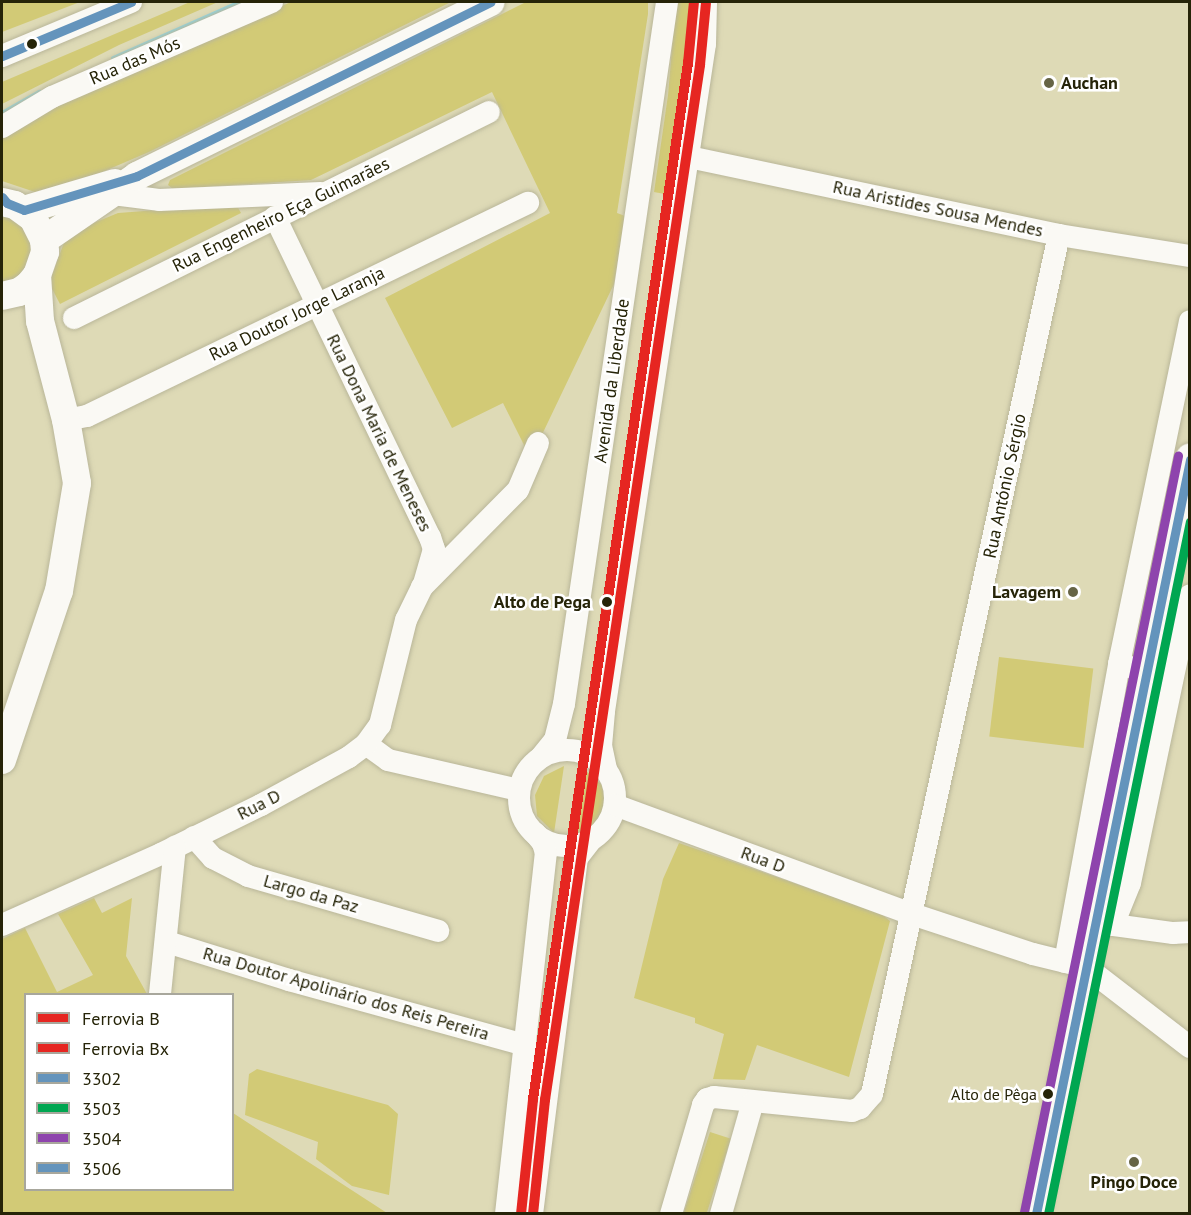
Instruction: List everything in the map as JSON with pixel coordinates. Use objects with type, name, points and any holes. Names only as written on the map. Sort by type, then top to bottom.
[{"type":"main road","points":[[44,240],[137,176],[490,2]]},
{"type":"main road","points":[[8,203],[137,176]]},
{"type":"main road","points":[[2,760],[59,591],[77,483],[66,420],[40,321],[37,275],[45,252],[44,240],[33,218],[8,203]]},
{"type":"main road","points":[[4,296],[19,292],[37,275]]},
{"type":"main road","points":[[4,296],[40,321]]},
{"type":"main road","points":[[1035,1214],[1076,965],[1104,923],[1146,672],[1181,591],[1157,552],[1190,459]]},
{"type":"street","points":[[2,57],[131,2]]},
{"type":"street","name":"Rua das Mós","points":[[2,127],[52,97],[272,2]]},
{"type":"street","name":"Avenida da Liberdade","points":[[542,756],[555,740],[564,705],[667,2]]},
{"type":"street","points":[[532,1214],[577,858],[592,839],[603,830],[615,805],[615,792],[606,770],[601,746],[604,711],[705,44],[706,2]]},
{"type":"street","name":"Rua Engenheiro Eça Guimarães","points":[[74,318],[489,112]]},
{"type":"street","name":"Rua Aristides Sousa Mendes","points":[[688,157],[1059,235],[1190,256]]},
{"type":"street","points":[[113,194],[159,200],[327,193]]},
{"type":"street","name":"Rua Doutor Jorge Laranja","points":[[66,420],[87,416],[528,203]]},
{"type":"street","name":"Rua Dona Maria de Meneses","points":[[274,217],[430,537],[434,549],[422,587]]},
{"type":"street","name":"Rua António Sérgio","points":[[671,1214],[703,1105],[714,1097],[852,1111],[868,1101],[872,1094],[1059,235]]},
{"type":"street","points":[[1190,321],[1157,552],[1119,664],[1076,965],[1190,1047]]},
{"type":"street","points":[[519,790],[388,760],[366,744],[380,724],[406,620],[422,587],[518,490],[538,443]]},
{"type":"street","points":[[1181,591],[1130,883],[1104,923],[1173,933],[1190,932]]},
{"type":"street","points":[[1119,664],[1146,672]]},
{"type":"street","name":"Rua D","points":[[2,926],[185,842],[300,783],[366,744]]},
{"type":"street","points":[[506,1214],[546,853],[543,843],[525,821],[519,806],[519,790],[524,776],[542,756],[556,750],[578,750],[589,754],[606,770]]},
{"type":"street","name":"Rua D","points":[[615,805],[912,914],[1076,965]]},
{"type":"street","points":[[535,833],[543,839],[562,846],[572,846],[592,839]]},
{"type":"street","points":[[160,993],[185,842]]},
{"type":"street","name":"Largo da Paz","points":[[185,842],[249,876],[438,931]]},
{"type":"street","name":"Rua Doutor Apolinário dos Reis Pereira","points":[[167,942],[289,980],[525,1045]]},
{"type":"street","points":[[721,1214],[753,1102]]},
{"type":"shaded area","points":[[2,2],[80,2],[2,32]]},
{"type":"shaded area","points":[[190,2],[218,2],[119,45],[2,104],[2,82]]},
{"type":"shaded area","points":[[291,2],[451,2],[149,152],[60,190],[44,195],[2,181],[2,135],[52,104]]},
{"type":"shaded area","points":[[526,2],[648,2],[617,213],[625,216],[614,284],[538,443],[529,455],[503,403],[452,428],[385,298],[550,213],[492,92],[311,180],[173,189],[168,185],[170,180]]},
{"type":"shaded area","points":[[676,2],[697,2],[689,78],[670,195],[654,192],[668,95]]},
{"type":"shaded area","points":[[236,204],[241,213],[60,304],[49,283],[65,240],[74,231],[118,213]]},
{"type":"shaded area","points":[[2,210],[27,224],[33,260],[18,279],[2,284]]},
{"type":"shaded area","points":[[999,657],[1093,669],[1084,748],[989,736]]},
{"type":"shaded area","points":[[564,766],[554,833],[537,816],[535,795],[544,776]]},
{"type":"shaded area","points":[[584,769],[602,785],[605,806],[603,816],[596,824],[575,835]]},
{"type":"shaded area","points":[[679,843],[880,913],[890,921],[849,1077],[757,1045],[745,1080],[713,1079],[724,1034],[695,1023],[695,1018],[634,998],[663,879]]},
{"type":"shaded area","points":[[94,898],[102,913],[132,898],[126,956],[146,993],[24,993],[24,1191],[234,1191],[234,1114],[387,1213],[2,1213],[2,939],[25,928],[57,992],[93,975],[58,914]]},
{"type":"shaded area","points":[[257,1069],[388,1105],[398,1114],[389,1195],[352,1186],[316,1159],[318,1142],[245,1115],[249,1074]]},
{"type":"shaded area","points":[[710,1132],[731,1139],[706,1214],[684,1213]]},
{"type":"waterway","points":[[113,58],[240,2]]},
{"type":"waterway","points":[[2,113],[39,92]]},
{"type":"rail line","name":"B","points":[[521,1214],[533,1099],[688,63],[694,2]]},
{"type":"rail line","name":"Bx","points":[[533,1214],[545,1100],[700,65],[706,3]]},
{"type":"transit line","name":"3506","points":[[2,56],[131,2]]},
{"type":"transit line","name":"3506","points":[[2,197],[7,203],[24,210],[137,176],[490,2]]},
{"type":"transit line","name":"3504","points":[[1024,1212],[1178,456]]},
{"type":"transit line","name":"3302","points":[[1036,1214],[1190,460]]},
{"type":"transit line","name":"3503","points":[[1048,1214],[1190,521]]},
{"type":"place","name":"Auchan","points":[[1049,83]]},
{"type":"place","name":"Lavagem","points":[[1073,592]]},
{"type":"place","name":"Alto de Pega","points":[[607,602]]},
{"type":"place","name":"Alto de Pêga","points":[[1048,1094]]},
{"type":"place","name":"Pingo Doce","points":[[1134,1162]]}]
